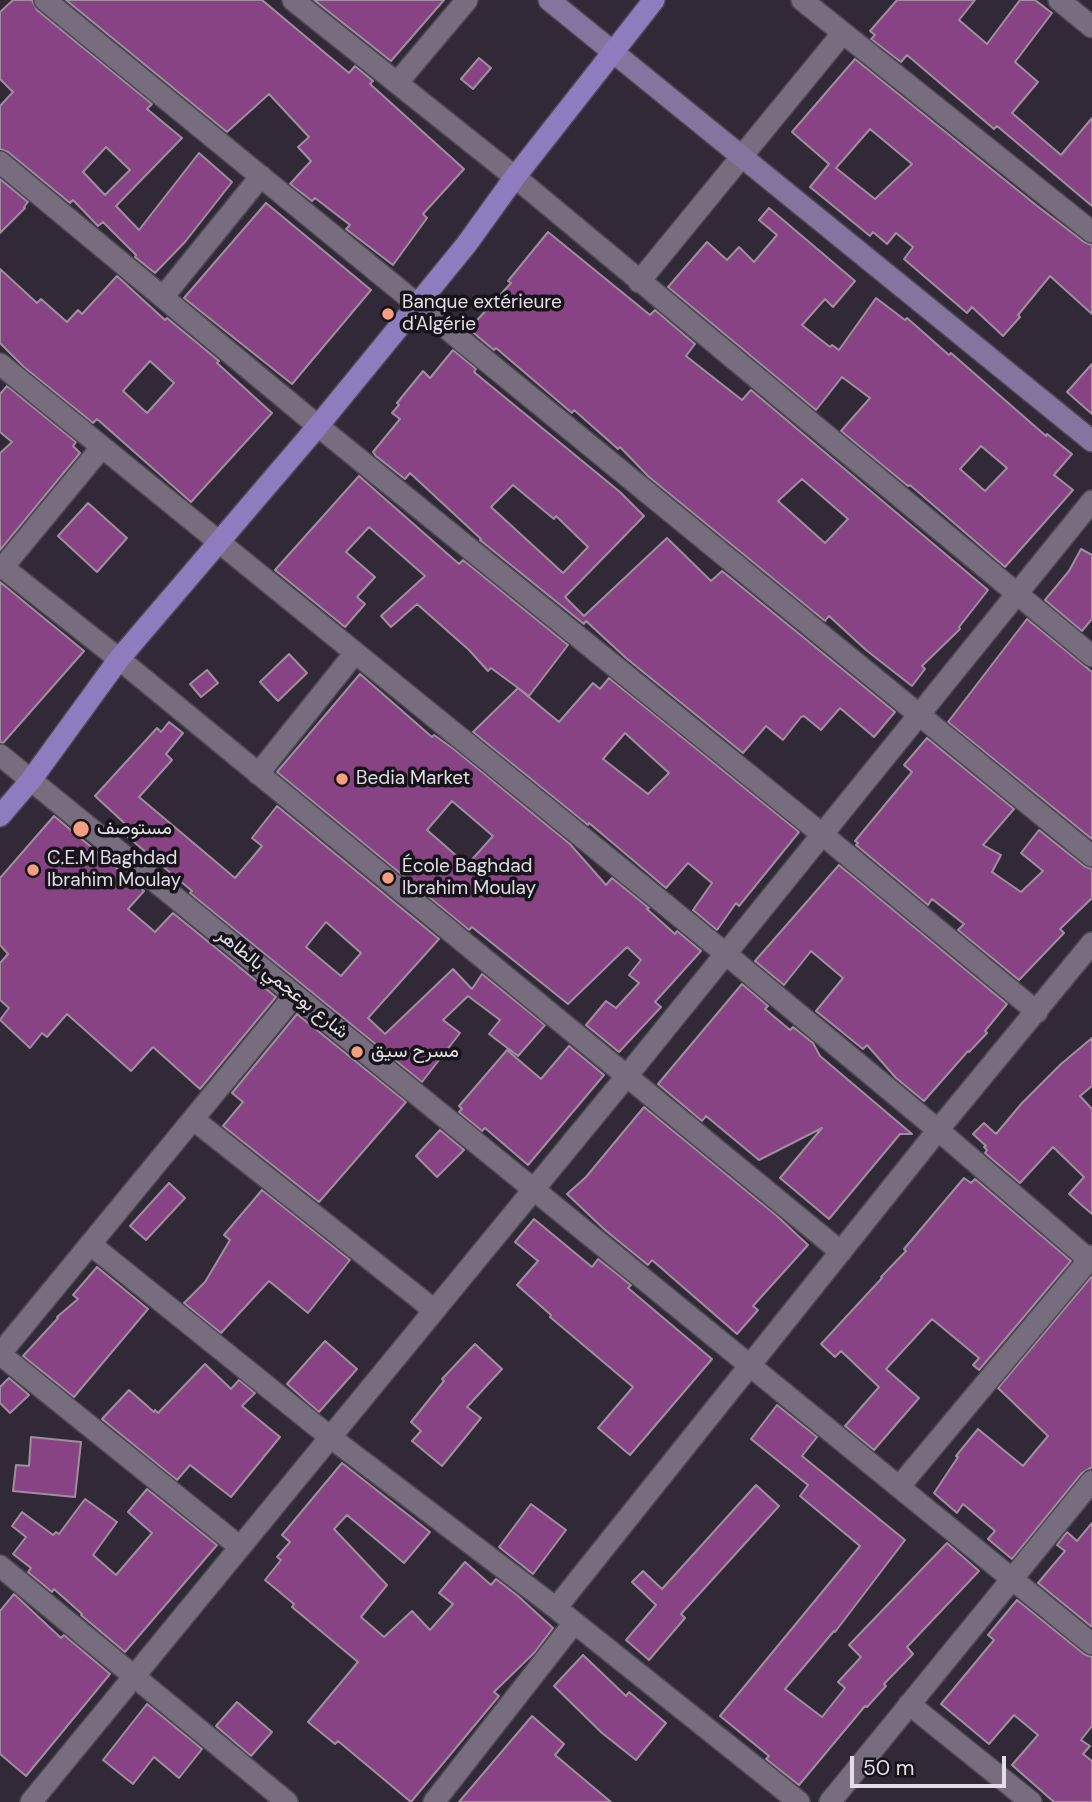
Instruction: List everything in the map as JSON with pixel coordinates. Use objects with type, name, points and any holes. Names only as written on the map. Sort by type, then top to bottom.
[{"type":"main road","points":[[0,817],[31,780],[119,659],[220,543],[466,245],[514,177],[654,0]]},
{"type":"street","points":[[45,0],[1092,856]]},
{"type":"street","points":[[293,0],[514,177],[1092,656]]},
{"type":"street","points":[[397,83],[467,0]]},
{"type":"street","points":[[549,0],[1092,441]]},
{"type":"street","points":[[802,0],[1092,232]]},
{"type":"street","points":[[1059,0],[1092,27]]},
{"type":"street","points":[[639,282],[842,34]]},
{"type":"street","points":[[0,162],[318,426],[1037,1012]]},
{"type":"street","points":[[163,297],[261,176]]},
{"type":"street","points":[[0,364],[726,954],[1091,1259],[900,1487]]},
{"type":"street","points":[[102,447],[2,566],[841,1252]]},
{"type":"street","points":[[31,1802],[626,1077],[1018,596],[1092,501]]},
{"type":"street","points":[[258,774],[355,653]]},
{"type":"street","name":"شارع بوعجمي بالطاهر","points":[[0,755],[1092,1644]]},
{"type":"street","points":[[556,1608],[1092,943]]},
{"type":"street","points":[[240,1547],[0,1354],[295,995]]},
{"type":"street","points":[[193,1119],[434,1310]]},
{"type":"street","points":[[90,1244],[330,1437],[556,1608],[799,1802]]},
{"type":"street","points":[[830,1802],[1092,1481]]},
{"type":"street","points":[[0,1566],[287,1802]]},
{"type":"street","points":[[434,1802],[574,1623]]},
{"type":"street","points":[[909,1704],[1031,1802]]},
{"type":"building","points":[[13,0],[32,0],[37,10],[152,104],[147,109],[182,138],[116,206],[139,230],[199,153],[232,182],[185,242],[155,273],[135,257],[103,222],[98,226],[73,200],[70,203],[8,152],[0,149],[0,106],[13,92],[0,79],[0,12]],"holes":[[[106,147],[130,170],[105,195],[83,172]]]},
{"type":"building","points":[[66,0],[262,0],[349,73],[355,66],[373,81],[370,84],[464,169],[423,214],[427,218],[393,265],[346,229],[350,225],[315,198],[312,201],[290,184],[311,161],[298,147],[309,137],[269,94],[227,132]]},
{"type":"building","points":[[314,0],[444,0],[391,61]]},
{"type":"building","points":[[897,0],[975,0],[959,20],[987,44],[1020,0],[1035,0],[1052,13],[1015,62],[1038,82],[1012,113],[1061,155],[1092,118],[1092,206],[997,126],[994,129],[907,55],[901,62],[871,39],[875,35],[870,31]]},
{"type":"building","points":[[479,58],[491,68],[473,89],[461,79]]},
{"type":"building","points":[[855,59],[1036,205],[1084,242],[1092,245],[1092,314],[1050,276],[1003,336],[972,307],[967,313],[904,259],[913,247],[896,233],[887,244],[873,232],[870,236],[810,187],[829,164],[792,132]],"holes":[[[870,129],[912,164],[875,199],[836,168]]]},
{"type":"building","points":[[0,179],[28,202],[0,233]]},
{"type":"building","points":[[266,203],[371,290],[292,384],[184,298]]},
{"type":"building","points":[[769,208],[855,281],[833,307],[825,299],[802,325],[830,347],[832,345],[839,350],[876,298],[905,320],[907,318],[949,355],[951,353],[1046,436],[1047,434],[1072,454],[1054,475],[1073,490],[1005,567],[910,485],[841,431],[870,398],[842,377],[816,410],[668,287],[707,242],[727,260],[739,247],[754,262],[777,235],[759,220]],"holes":[[[981,446],[1007,468],[985,491],[960,469]]]},
{"type":"building","points":[[548,232],[650,315],[655,310],[695,344],[686,356],[742,400],[751,390],[988,590],[960,629],[922,666],[925,669],[912,686],[866,650],[829,616],[825,621],[649,477],[620,447],[618,449],[574,410],[572,413],[496,348],[494,350],[469,329],[511,283],[508,281]],"holes":[[[802,479],[848,519],[825,543],[778,501]]]},
{"type":"building","points":[[0,269],[37,303],[41,299],[67,322],[78,310],[82,314],[117,276],[165,320],[167,318],[219,361],[217,363],[272,413],[191,502],[97,419],[93,423],[24,367],[0,343]],"holes":[[[150,361],[174,383],[147,413],[123,391]]]},
{"type":"building","points":[[453,350],[476,369],[474,372],[620,492],[644,516],[565,597],[584,616],[667,538],[711,581],[722,571],[895,712],[874,737],[840,708],[821,730],[804,716],[801,717],[783,740],[766,726],[743,753],[626,658],[586,621],[584,624],[480,540],[410,473],[405,479],[376,456],[373,452],[400,419],[392,413],[399,405],[397,403],[423,371],[430,378]],"holes":[[[513,485],[554,519],[556,516],[588,547],[563,573],[491,507]]]},
{"type":"building","points":[[1092,364],[1092,414],[1067,392]]},
{"type":"building","points":[[7,386],[76,442],[73,446],[80,453],[0,550],[0,453],[12,442],[0,432],[0,394]]},
{"type":"building","points":[[359,476],[459,564],[463,560],[568,645],[529,696],[491,668],[488,671],[469,650],[417,604],[391,627],[381,616],[425,576],[369,527],[346,552],[375,577],[357,597],[365,604],[345,627],[275,570]]},
{"type":"building","points":[[88,503],[127,538],[97,572],[58,536]]},
{"type":"building","points":[[1081,549],[1092,555],[1092,619],[1082,631],[1045,600],[1069,571]]},
{"type":"building","points":[[0,582],[84,651],[3,743],[0,742]]},
{"type":"building","points":[[1027,619],[1092,672],[1092,839],[948,722]]},
{"type":"building","points":[[289,654],[307,673],[278,701],[260,682]]},
{"type":"building","points":[[207,670],[218,683],[201,697],[190,684]]},
{"type":"building","points":[[360,674],[432,737],[434,735],[455,750],[570,844],[606,885],[612,878],[649,908],[647,909],[675,934],[677,931],[701,951],[655,1002],[661,1007],[619,1052],[586,1025],[606,1001],[616,1008],[639,983],[629,975],[641,960],[627,947],[568,1004],[472,927],[469,930],[277,772]],"holes":[[[452,801],[493,836],[467,865],[427,830]]]},
{"type":"building","points":[[609,678],[799,832],[739,906],[736,903],[717,930],[693,910],[712,883],[688,863],[666,888],[589,823],[588,825],[473,732],[518,688],[559,722],[593,683],[600,689]],"holes":[[[625,733],[669,773],[648,794],[603,759]]]},
{"type":"building","points":[[169,722],[183,733],[166,754],[172,760],[139,797],[235,878],[262,846],[252,838],[277,806],[439,939],[368,1018],[385,1034],[453,969],[472,989],[482,974],[545,1025],[518,1056],[489,1034],[500,1020],[468,996],[443,1020],[460,1033],[422,1082],[190,893],[192,891],[128,837],[133,831],[95,796],[157,728],[161,732]],"holes":[[[326,922],[361,953],[341,976],[306,947]]]},
{"type":"building","points":[[927,738],[1014,809],[983,845],[1001,855],[992,872],[1021,892],[1043,871],[1021,853],[1039,830],[1084,866],[1092,869],[1092,898],[1060,929],[1064,933],[1019,980],[958,930],[964,924],[932,899],[928,905],[856,845],[858,843],[855,841],[912,772],[904,765]]},
{"type":"building","points":[[54,816],[144,891],[128,909],[155,932],[173,913],[276,997],[200,1089],[153,1047],[131,1071],[67,1014],[47,1037],[42,1033],[30,1048],[0,1020],[9,1008],[0,1000],[0,963],[8,954],[0,945],[0,878]]},
{"type":"building","points":[[839,865],[1007,1004],[985,1031],[987,1033],[924,1101],[896,1078],[867,1045],[863,1049],[816,1011],[843,978],[811,951],[784,985],[755,961]]},
{"type":"building","points":[[742,984],[768,1006],[765,1009],[790,1030],[793,1027],[813,1043],[820,1056],[912,1134],[900,1134],[829,1219],[780,1178],[822,1128],[759,1160],[706,1116],[702,1121],[658,1084]]},
{"type":"building","points":[[297,1014],[406,1102],[319,1202],[223,1126],[243,1102],[232,1093]]},
{"type":"building","points":[[1092,1038],[1092,1086],[1080,1096],[1092,1109],[1092,1214],[1069,1194],[1084,1177],[1053,1147],[1020,1183],[985,1153],[986,1146],[973,1134],[984,1123],[996,1134],[1061,1064]]},
{"type":"building","points":[[569,1046],[604,1075],[528,1165],[485,1128],[482,1131],[459,1112],[462,1109],[459,1106],[507,1050],[541,1079]]},
{"type":"building","points":[[644,1107],[777,1216],[808,1245],[753,1306],[758,1310],[737,1334],[652,1260],[648,1265],[605,1230],[567,1194],[586,1177]]},
{"type":"building","points":[[440,1130],[464,1150],[437,1177],[416,1156]]},
{"type":"building","points":[[964,1178],[971,1183],[975,1179],[1071,1261],[979,1370],[973,1365],[979,1358],[932,1319],[886,1369],[919,1398],[874,1450],[845,1426],[879,1387],[841,1351],[835,1357],[821,1344],[906,1251],[904,1249]]},
{"type":"building","points":[[169,1183],[185,1198],[146,1240],[130,1226]]},
{"type":"building","points":[[262,1190],[350,1260],[308,1313],[269,1281],[221,1333],[184,1303],[205,1282],[230,1240],[224,1235]]},
{"type":"building","points":[[534,1219],[592,1267],[598,1259],[631,1285],[628,1288],[712,1359],[630,1455],[598,1428],[633,1387],[550,1317],[551,1315],[517,1285],[538,1261],[515,1242]]},
{"type":"building","points":[[97,1267],[148,1309],[74,1397],[23,1356],[57,1317],[78,1299],[73,1295]]},
{"type":"building","points":[[1092,1276],[1092,1467],[1082,1473],[1012,1559],[988,1539],[995,1531],[963,1504],[957,1513],[934,1493],[958,1457],[956,1456],[978,1429],[1023,1466],[1048,1436],[998,1388]]},
{"type":"building","points":[[325,1341],[357,1369],[319,1412],[287,1384]]},
{"type":"building","points":[[475,1344],[502,1369],[467,1407],[481,1418],[442,1466],[412,1441],[421,1431],[411,1422],[444,1381],[442,1379]]},
{"type":"building","points":[[205,1364],[231,1389],[239,1380],[255,1393],[242,1406],[280,1437],[231,1497],[190,1465],[177,1480],[102,1419],[129,1390],[158,1413]]},
{"type":"building","points":[[9,1378],[29,1395],[10,1413],[0,1403],[0,1387]]},
{"type":"building","points":[[777,1405],[817,1437],[802,1456],[905,1540],[835,1632],[785,1689],[822,1717],[845,1688],[838,1682],[861,1657],[849,1645],[947,1543],[979,1571],[907,1647],[913,1654],[884,1684],[886,1686],[867,1707],[865,1706],[799,1785],[766,1759],[769,1756],[720,1716],[860,1546],[800,1496],[808,1485],[751,1439]]},
{"type":"building","points":[[31,1437],[81,1442],[75,1497],[13,1491],[16,1465],[29,1466]]},
{"type":"building","points":[[342,1463],[430,1532],[404,1563],[347,1515],[334,1529],[387,1585],[361,1617],[384,1637],[412,1611],[430,1630],[453,1604],[439,1593],[465,1562],[491,1585],[496,1579],[553,1628],[535,1652],[494,1692],[499,1696],[411,1802],[338,1741],[335,1744],[308,1722],[358,1662],[292,1607],[294,1604],[265,1580],[281,1560],[277,1557],[290,1542],[282,1535]]},
{"type":"building","points":[[756,1485],[779,1506],[681,1614],[685,1618],[649,1660],[626,1640],[656,1605],[632,1582],[643,1571],[662,1589]]},
{"type":"building","points":[[147,1489],[217,1545],[125,1652],[54,1589],[52,1592],[28,1572],[31,1568],[13,1554],[26,1537],[12,1526],[22,1512],[53,1535],[56,1532],[59,1534],[85,1499],[117,1522],[93,1555],[116,1575],[152,1533],[128,1512]]},
{"type":"building","points":[[531,1504],[566,1530],[533,1574],[499,1547]]},
{"type":"building","points":[[1092,1523],[1092,1627],[1038,1583],[1065,1551],[1057,1545],[1067,1532],[1077,1541]]},
{"type":"building","points":[[14,1594],[61,1638],[64,1635],[110,1674],[26,1776],[0,1754],[0,1611]]},
{"type":"building","points":[[1017,1600],[1084,1654],[1092,1657],[1092,1726],[1081,1740],[1090,1746],[1083,1754],[1092,1761],[1092,1802],[1054,1802],[1012,1765],[1038,1735],[1014,1715],[989,1744],[941,1704],[994,1640],[988,1635]]},
{"type":"building","points":[[583,1655],[626,1696],[629,1692],[666,1723],[636,1760],[602,1733],[554,1686]]},
{"type":"building","points":[[237,1702],[272,1732],[251,1756],[216,1726]]},
{"type":"building","points":[[147,1704],[202,1749],[179,1778],[154,1757],[133,1784],[103,1760]]},
{"type":"building","points":[[532,1716],[564,1744],[555,1755],[611,1802],[459,1802]]},
{"type":"place","name":"Banque extérieure d'Algérie","points":[[388,314]]},
{"type":"place","name":"Bedia Market","points":[[342,779]]},
{"type":"place","name":"مستوصف","points":[[81,829]]},
{"type":"place","name":"C.E.M Baghdad Ibrahim Moulay","points":[[33,870]]},
{"type":"place","name":"École Baghdad Ibrahim Moulay","points":[[388,878]]},
{"type":"place","name":"مسرح سيق","points":[[357,1052]]}]
